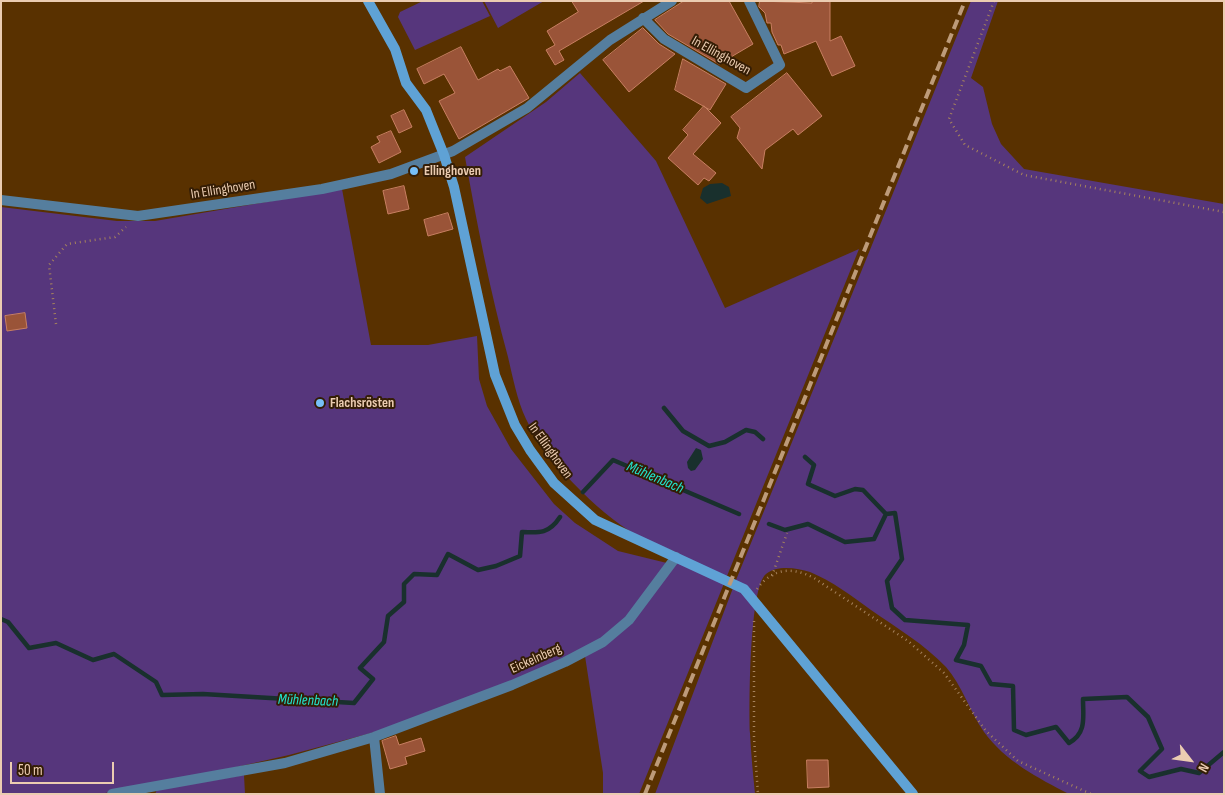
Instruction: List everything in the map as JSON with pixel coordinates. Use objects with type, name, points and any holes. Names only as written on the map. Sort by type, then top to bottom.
[{"type":"street","name":"In Ellinghoven","points":[[368,1],[395,49],[406,83],[426,110],[444,155],[454,187],[495,375],[515,425],[530,450],[554,483],[595,520],[676,558]]},
{"type":"street","name":"In Ellinghoven","points":[[1,200],[138,216],[322,189],[391,174],[444,155],[526,108],[610,40],[672,1]]},
{"type":"street","name":"In Ellinghoven","points":[[643,18],[664,40],[746,88],[780,65],[749,1]]},
{"type":"street","points":[[676,558],[730,582],[752,596],[913,794]]},
{"type":"street","name":"Eickelnberg","points":[[112,794],[285,762],[374,737],[512,685],[565,662],[602,642],[629,620],[676,558]]},
{"type":"street","points":[[374,737],[380,794]]},
{"type":"path","points":[[994,1],[948,118],[966,145],[1024,175],[1224,212]]},
{"type":"path","points":[[56,324],[49,265],[67,244],[115,237],[138,216]]},
{"type":"path","points":[[772,576],[787,532]]},
{"type":"path","points":[[752,596],[763,581],[790,569],[799,570],[814,578],[908,642],[944,673],[986,731],[1018,761],[1091,794]]},
{"type":"path","points":[[758,794],[754,738],[754,617],[760,606]]},
{"type":"shaded area","points":[[423,1],[482,1],[490,16],[415,50],[398,17],[400,12]]},
{"type":"shaded area","points":[[484,1],[544,1],[498,28]]},
{"type":"shaded area","points":[[971,1],[998,1],[971,78],[983,87],[992,124],[1001,144],[1024,169],[1224,204],[1224,794],[1069,794],[1023,768],[992,742],[979,724],[952,674],[929,651],[834,584],[810,572],[781,568],[766,574],[760,584],[753,623],[750,741],[755,794],[655,794],[736,580]]},
{"type":"shaded area","points":[[580,73],[656,161],[725,308],[859,249],[639,794],[603,794],[603,773],[585,656],[401,725],[289,755],[219,771],[100,794],[1,794],[1,207],[117,221],[155,221],[342,189],[371,345],[428,345],[477,336],[479,379],[487,406],[511,449],[554,504],[575,523],[618,551],[675,565],[680,554],[635,534],[605,513],[573,483],[534,434],[523,412],[516,389],[474,207],[465,157],[546,102]]},
{"type":"shaded area","points":[[244,775],[245,794],[155,794],[157,790]]},
{"type":"water","points":[[722,183],[729,187],[731,196],[707,204],[700,198],[703,188],[710,184]]},
{"type":"water","points":[[696,448],[701,450],[703,459],[695,470],[691,471],[688,468],[687,462]]},
{"type":"building","points":[[572,1],[644,1],[559,51],[564,60],[555,65],[546,50],[555,45],[547,31],[578,12]]},
{"type":"building","points":[[684,1],[729,1],[753,44],[719,64],[668,34],[655,20]]},
{"type":"building","points":[[760,1],[812,3],[812,1],[830,1],[830,41],[841,36],[855,66],[832,76],[816,41],[784,54],[781,45],[778,45],[772,32],[771,23],[767,23],[765,13],[759,7]]},
{"type":"building","points":[[643,28],[659,44],[675,54],[629,92],[603,60]]},
{"type":"building","points":[[461,47],[478,80],[498,69],[500,71],[510,66],[529,98],[459,139],[439,101],[455,93],[444,74],[424,84],[417,69]]},
{"type":"building","points":[[683,59],[726,84],[710,110],[675,90]]},
{"type":"building","points":[[787,73],[822,116],[798,135],[793,129],[765,150],[762,169],[737,138],[740,128],[731,117]]},
{"type":"building","points":[[704,106],[721,123],[693,154],[716,173],[709,181],[704,178],[698,185],[668,158],[688,135],[683,130]]},
{"type":"building","points":[[404,110],[412,127],[399,133],[391,116]]},
{"type":"building","points":[[391,131],[401,152],[379,163],[371,147],[380,142],[377,137]]},
{"type":"building","points":[[404,186],[409,209],[388,214],[383,191]]},
{"type":"building","points":[[448,213],[453,229],[428,236],[424,220]]},
{"type":"building","points":[[25,313],[27,328],[7,331],[5,316]]},
{"type":"building","points":[[396,736],[399,745],[421,738],[425,751],[405,757],[407,764],[390,769],[382,741]]},
{"type":"building","points":[[807,760],[828,760],[829,787],[808,788]]},
{"type":"waterway","points":[[664,408],[683,431],[709,446],[725,442],[746,430],[755,432],[763,439]]},
{"type":"waterway","points":[[805,457],[814,465],[808,484],[835,496],[855,489],[863,490],[886,514]]},
{"type":"waterway","name":"Mühlenbach","points":[[583,492],[613,460],[739,514]]},
{"type":"waterway","name":"Mühlenbach","points":[[769,524],[785,530],[808,524],[845,542],[874,539],[886,514],[895,513],[902,559],[887,581],[892,608],[905,620],[968,625],[964,645],[956,660],[981,666],[991,684],[1013,686],[1014,730],[1026,735],[1056,727],[1069,743],[1079,734],[1083,724],[1083,699],[1127,697],[1148,717],[1162,749],[1140,771],[1149,777],[1181,769],[1199,773],[1224,752]]},
{"type":"waterway","name":"Mühlenbach","points":[[1,619],[8,622],[29,648],[56,643],[93,660],[114,654],[156,682],[162,695],[203,694],[354,703],[373,679],[360,668],[384,642],[388,616],[404,602],[404,584],[414,574],[437,575],[448,554],[478,570],[496,566],[520,556],[522,532],[543,531],[552,527],[560,517]]},
{"type":"railway","points":[[645,794],[965,1]]},
{"type":"place","name":"Ellinghoven","points":[[414,171]]},
{"type":"place","name":"Flachsrösten","points":[[320,403]]}]
